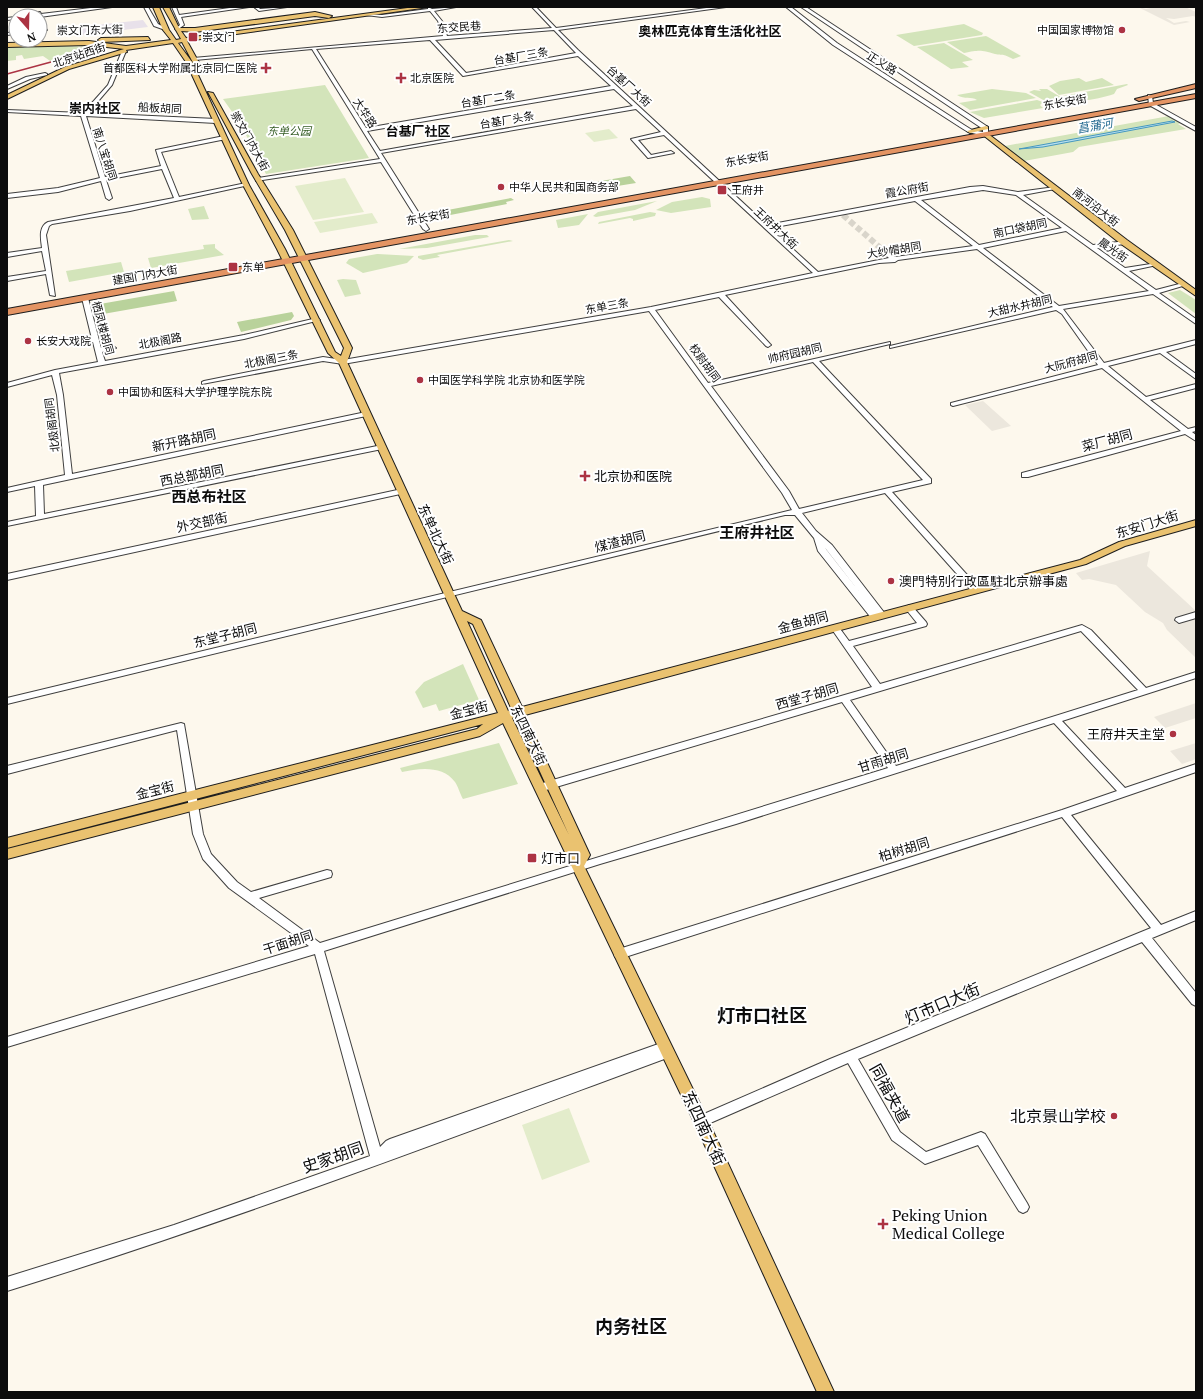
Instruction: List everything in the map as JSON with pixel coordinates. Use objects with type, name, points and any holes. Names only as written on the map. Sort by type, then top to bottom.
[{"type":"highway","name":"东长安街","points":[[985,131],[1196,86]]},
{"type":"highway","name":"东长安街","points":[[302,255],[985,131],[1196,96]]},
{"type":"highway","name":"东长安街","points":[[302,255],[426,229],[715,181],[970,130]]},
{"type":"highway","points":[[285,258],[302,255]]},
{"type":"highway","name":"建国门内大街","points":[[7,303],[285,258]]},
{"type":"highway","name":"建国门内大街","points":[[7,312],[285,258]]},
{"type":"main road","name":"崇文门内大街","points":[[156,7],[166,30],[189,62],[246,185],[285,258]]},
{"type":"main road","name":"崇文门内大街","points":[[166,7],[195,59],[211,95],[224,115],[258,180],[302,255]]},
{"type":"main road","points":[[180,34],[274,25],[406,7]]},
{"type":"main road","points":[[180,34],[428,8]]},
{"type":"main road","points":[[173,39],[180,34],[195,30],[315,14],[336,16]]},
{"type":"main road","name":"崇文门东大街","points":[[7,44],[85,42],[112,46],[118,42],[149,39]]},
{"type":"main road","name":"崇文门东大街","points":[[7,44],[173,39]]},
{"type":"main road","name":"北京站西街","points":[[7,92],[45,74],[105,52],[112,46],[126,48],[173,39]]},
{"type":"main road","name":"北京站西街","points":[[7,97],[67,68],[124,51],[173,39]]},
{"type":"main road","name":"东长安街","points":[[970,130],[985,131]]},
{"type":"main road","name":"南河沿大街","points":[[985,131],[1053,188],[1196,294]]},
{"type":"main road","points":[[302,255],[348,348],[344,364]]},
{"type":"main road","name":"东单北大街","points":[[285,258],[332,353],[344,364],[505,716]]},
{"type":"main road","name":"东安门大街","points":[[1107,551],[1122,544],[1196,523]]},
{"type":"main road","name":"金鱼胡同","points":[[505,716],[1083,562],[1107,551]]},
{"type":"main road","name":"东四南大街","points":[[458,613],[477,622],[553,784],[584,855],[577,867]]},
{"type":"main road","name":"东四南大街","points":[[505,716],[701,1121],[826,1392]]},
{"type":"main road","name":"金宝街","points":[[7,843],[193,801],[480,732],[505,716]]},
{"type":"main road","name":"金宝街","points":[[7,854],[193,801]]},
{"type":"street","points":[[48,13],[91,7]]},
{"type":"street","points":[[48,13],[110,7]]},
{"type":"street","points":[[146,7],[156,26],[166,30]]},
{"type":"street","points":[[174,7],[182,25],[180,34]]},
{"type":"street","points":[[178,16],[247,7]]},
{"type":"street","points":[[256,7],[259,10],[285,7]]},
{"type":"street","points":[[428,8],[454,7]]},
{"type":"street","name":"台基厂大街","points":[[534,7],[580,54],[715,181]]},
{"type":"street","name":"东交民巷","points":[[195,59],[431,38],[555,29],[724,7]]},
{"type":"street","name":"正义路","points":[[788,7],[835,44],[970,130]]},
{"type":"street","name":"正义路","points":[[803,7],[985,131]]},
{"type":"street","points":[[428,8],[440,21],[446,37]]},
{"type":"street","name":"台基厂三条","points":[[431,38],[465,75],[580,54]]},
{"type":"street","points":[[846,42],[852,40]]},
{"type":"street","points":[[835,44],[841,43]]},
{"type":"street","name":"大华路","points":[[313,48],[364,130],[380,152],[382,160],[426,229]]},
{"type":"street","points":[[83,116],[110,85],[124,51]]},
{"type":"street","points":[[7,88],[28,78],[45,74]]},
{"type":"street","name":"台基厂二条","points":[[364,130],[616,87]]},
{"type":"street","points":[[1150,96],[1150,104],[1196,129]]},
{"type":"street","name":"台基厂头条","points":[[380,152],[638,107]]},
{"type":"street","name":"船板胡同","points":[[7,111],[83,116],[216,121]]},
{"type":"street","name":"南八宝胡同","points":[[83,116],[101,179],[109,198]]},
{"type":"street","points":[[666,134],[634,139],[650,157],[671,153]]},
{"type":"street","points":[[177,199],[158,151],[224,138]]},
{"type":"street","points":[[258,180],[382,160]]},
{"type":"street","points":[[7,196],[58,190],[101,179],[164,167]]},
{"type":"street","name":"王府井大街","points":[[715,181],[814,275]]},
{"type":"street","name":"王府井大街","points":[[715,181],[814,275]]},
{"type":"street","points":[[53,295],[45,249],[44,229],[46,225],[246,185]]},
{"type":"street","name":"霞公府街","points":[[765,227],[978,188],[1018,194],[1053,188]]},
{"type":"street","name":"晨光街","points":[[1018,194],[1196,322]]},
{"type":"street","points":[[916,199],[1064,313],[1102,365],[1196,439]]},
{"type":"street","name":"南口袋胡同","points":[[977,247],[1067,229]]},
{"type":"street","points":[[1092,248],[1124,242]]},
{"type":"street","name":"大纱帽胡同","points":[[814,275],[977,247]]},
{"type":"street","points":[[7,255],[45,249]]},
{"type":"street","points":[[885,252],[895,260]]},
{"type":"street","points":[[1124,270],[1155,264]]},
{"type":"street","points":[[7,279],[48,272]]},
{"type":"street","name":"东单三条","points":[[344,364],[654,308],[814,275]]},
{"type":"street","name":"大甜水井胡同","points":[[890,345],[1058,308],[1154,292],[1183,285]]},
{"type":"street","points":[[721,295],[768,345]]},
{"type":"street","name":"栖凤楼胡同","points":[[85,298],[102,363]]},
{"type":"street","name":"校尉胡同","points":[[654,308],[786,493],[797,512],[817,538],[821,549],[878,616]]},
{"type":"street","name":"北极阁路","points":[[7,385],[55,372],[244,337],[317,320]]},
{"type":"street","points":[[83,342],[96,340]]},
{"type":"street","name":"大阮府胡同","points":[[953,404],[1196,342]]},
{"type":"street","name":"帅府园胡同","points":[[710,385],[814,360],[890,345]]},
{"type":"street","points":[[99,350],[113,348]]},
{"type":"street","points":[[1160,350],[1196,377]]},
{"type":"street","name":"北极阁三条","points":[[204,383],[323,360],[344,364]]},
{"type":"street","name":"煤渣胡同","points":[[449,594],[786,513],[797,512],[928,481],[814,360]]},
{"type":"street","name":"北极阁胡同","points":[[55,372],[60,395],[69,476]]},
{"type":"street","points":[[1145,399],[1196,386]]},
{"type":"street","name":"新开路胡同","points":[[7,490],[366,414]]},
{"type":"street","name":"菜厂胡同","points":[[1025,475],[1196,429]]},
{"type":"street","name":"西总部胡同","points":[[7,524],[382,447]]},
{"type":"street","points":[[39,484],[40,517]]},
{"type":"street","name":"外交部街","points":[[7,577],[402,491]]},
{"type":"street","points":[[887,491],[976,590]]},
{"type":"street","name":"东堂子胡同","points":[[7,701],[449,594]]},
{"type":"street","points":[[847,645],[923,624],[909,608]]},
{"type":"street","points":[[1179,620],[1196,615]]},
{"type":"street","points":[[835,628],[878,689]]},
{"type":"street","name":"西堂子胡同","points":[[540,788],[1082,628],[1088,632],[1144,691]]},
{"type":"street","name":"甘雨胡同","points":[[577,867],[1056,720],[1196,675]]},
{"type":"street","points":[[844,698],[894,770]]},
{"type":"street","points":[[1056,720],[1124,794]]},
{"type":"street","points":[[7,770],[181,726],[198,834],[207,856],[233,885],[318,947],[377,1159]]},
{"type":"street","name":"柏树胡同","points":[[619,954],[1124,794],[1196,768]]},
{"type":"street","points":[[1064,813],[1159,930]]},
{"type":"street","name":"干面胡同","points":[[7,1042],[264,965],[577,867]]},
{"type":"street","points":[[249,897],[327,874]]},
{"type":"street","name":"灯市口大街","points":[[701,1121],[834,1064],[1196,915]]},
{"type":"street","points":[[1144,936],[1196,1001]]},
{"type":"street","name":"史家胡同","points":[[7,1284],[104,1255],[377,1159],[666,1050]]},
{"type":"street","name":"同福夹道","points":[[851,1058],[896,1136],[925,1158],[981,1138],[1023,1207]]},
{"type":"shaded area","points":[[1138,7],[1146,9],[1151,8],[1149,7],[1185,7],[1196,12],[1196,17],[1193,16],[1174,19],[1166,18],[1174,23],[1186,21],[1190,22],[1174,25]]},
{"type":"shaded area","points":[[143,20],[148,27],[81,35],[77,27]]},
{"type":"shaded area","points":[[983,401],[1011,426],[992,431],[965,405]]},
{"type":"shaded area","points":[[1150,551],[1147,566],[1196,611],[1196,658],[1167,630],[1163,623],[1145,612],[1116,585],[1089,579],[1082,580],[1076,573]]},
{"type":"shaded area","points":[[1196,703],[1196,718],[1165,728],[1154,717]]},
{"type":"shaded area","points":[[1196,743],[1196,759],[1182,764],[1170,751]]},
{"type":"green space","points":[[964,24],[983,33],[982,35],[914,46],[896,35]]},
{"type":"green space","points":[[986,36],[1021,56],[1013,59],[1005,55],[998,55],[983,51],[964,53],[947,42]]},
{"type":"green space","points":[[944,43],[973,60],[962,62],[969,67],[951,69],[917,47]]},
{"type":"green space","points":[[48,46],[100,47],[102,50],[56,65],[43,56],[24,59],[22,55],[16,56],[16,60],[7,61],[7,47],[48,48]]},
{"type":"green space","points":[[1079,78],[1086,82],[1102,78],[1114,85],[1059,95],[1049,86],[1060,81]]},
{"type":"green space","name":"东单公园","points":[[325,85],[369,158],[266,174],[240,123],[223,99]]},
{"type":"green space","points":[[1128,85],[1117,89],[1114,94],[1095,99],[1075,100],[1063,96]]},
{"type":"green space","points":[[992,89],[1026,93],[1036,98],[970,110],[959,103],[977,100],[957,95]]},
{"type":"green space","points":[[1039,89],[1047,89],[1064,99],[1076,102],[1046,107],[1047,103],[1045,101],[1029,92],[1034,90],[1041,91]]},
{"type":"green space","points":[[1037,100],[1043,102],[1040,105],[1043,108],[984,118],[970,112]]},
{"type":"green space","points":[[1169,116],[1181,123],[1178,124],[1186,129],[1079,147],[1073,152],[1024,161],[1005,146]]},
{"type":"green space","points":[[609,129],[618,138],[594,142],[585,133]]},
{"type":"green space","points":[[630,176],[636,183],[568,194],[566,191],[557,192],[555,189]]},
{"type":"green space","points":[[345,178],[364,212],[313,220],[295,186]]},
{"type":"green space","points":[[702,197],[710,199],[711,207],[671,213],[656,210],[672,202]]},
{"type":"green space","points":[[511,198],[514,200],[506,202],[507,204],[440,217],[437,212]]},
{"type":"green space","points":[[657,201],[635,210],[596,217],[593,216],[598,212]]},
{"type":"green space","points":[[204,206],[209,219],[192,220],[188,209]]},
{"type":"green space","points":[[650,212],[656,213],[655,216],[633,221],[633,219],[630,218],[598,224],[599,222]]},
{"type":"green space","points":[[372,213],[378,223],[320,233],[314,222]]},
{"type":"green space","points":[[588,214],[579,225],[558,228],[556,220]]},
{"type":"green space","points":[[475,235],[487,235],[489,237],[427,248],[399,249]]},
{"type":"green space","points":[[509,240],[513,241],[437,255],[440,257],[423,260],[418,258],[418,256]]},
{"type":"green space","points":[[215,244],[215,248],[224,255],[151,268],[148,258],[204,249],[203,245]]},
{"type":"green space","points":[[377,254],[414,256],[407,263],[363,273],[346,263],[349,259]]},
{"type":"green space","points":[[121,262],[124,272],[69,282],[66,271]]},
{"type":"green space","points":[[337,280],[356,280],[361,294],[345,297]]},
{"type":"green space","points":[[1180,290],[1196,300],[1196,314],[1168,293]]},
{"type":"green space","points":[[174,291],[177,301],[103,314],[100,304]]},
{"type":"green space","points":[[292,312],[294,316],[291,320],[241,332],[237,322]]},
{"type":"green space","points":[[463,664],[479,700],[439,711],[436,704],[423,708],[415,692],[424,682]]},
{"type":"green space","points":[[499,743],[518,784],[463,799],[455,782],[444,773],[430,769],[416,769],[402,772],[400,768]]},
{"type":"green space","points":[[569,1108],[590,1162],[542,1180],[522,1125]]},
{"type":"water","points":[[1172,121],[1175,122],[1043,147],[1019,149]]},
{"type":"tunnel","points":[[843,215],[885,252]]},
{"type":"railway","points":[[7,74],[51,62]]},
{"type":"place","name":"中国国家博物馆","points":[[1122,30]]},
{"type":"place","name":"崇文门","points":[[193,37]]},
{"type":"place","name":"首都医科大学附属北京同仁医院","points":[[266,68]]},
{"type":"place","name":"北京医院","points":[[401,78]]},
{"type":"place","name":"中华人民共和国商务部","points":[[501,187]]},
{"type":"place","name":"王府井","points":[[722,190]]},
{"type":"place","name":"东单","points":[[233,267]]},
{"type":"place","name":"长安大戏院","points":[[28,341]]},
{"type":"place","name":"中国医学科学院 北京协和医学院","points":[[420,380]]},
{"type":"place","name":"中国协和医科大学护理学院东院","points":[[110,392]]},
{"type":"place","name":"北京协和医院","points":[[585,476]]},
{"type":"place","name":"澳門特別行政區駐北京辦事處","points":[[891,581]]},
{"type":"place","name":"王府井天主堂","points":[[1173,734]]},
{"type":"place","name":"灯市口","points":[[532,858]]},
{"type":"place","name":"北京景山学校","points":[[1114,1116]]},
{"type":"place","name":"Peking Union Medical College","points":[[883,1224]]},
{"type":"district","name":"奥林匹克体育生活化社区","points":[[710,31]]},
{"type":"district","name":"崇内社区","points":[[95,108]]},
{"type":"district","name":"台基厂社区","points":[[418,131]]},
{"type":"district","name":"西总布社区","points":[[209,497]]},
{"type":"district","name":"王府井社区","points":[[757,533]]},
{"type":"district","name":"灯市口社区","points":[[762,1016]]},
{"type":"district","name":"内务社区","points":[[631,1327]]},
{"type":"water label","name":"菖蒲河","points":[[1095,126]]}]
